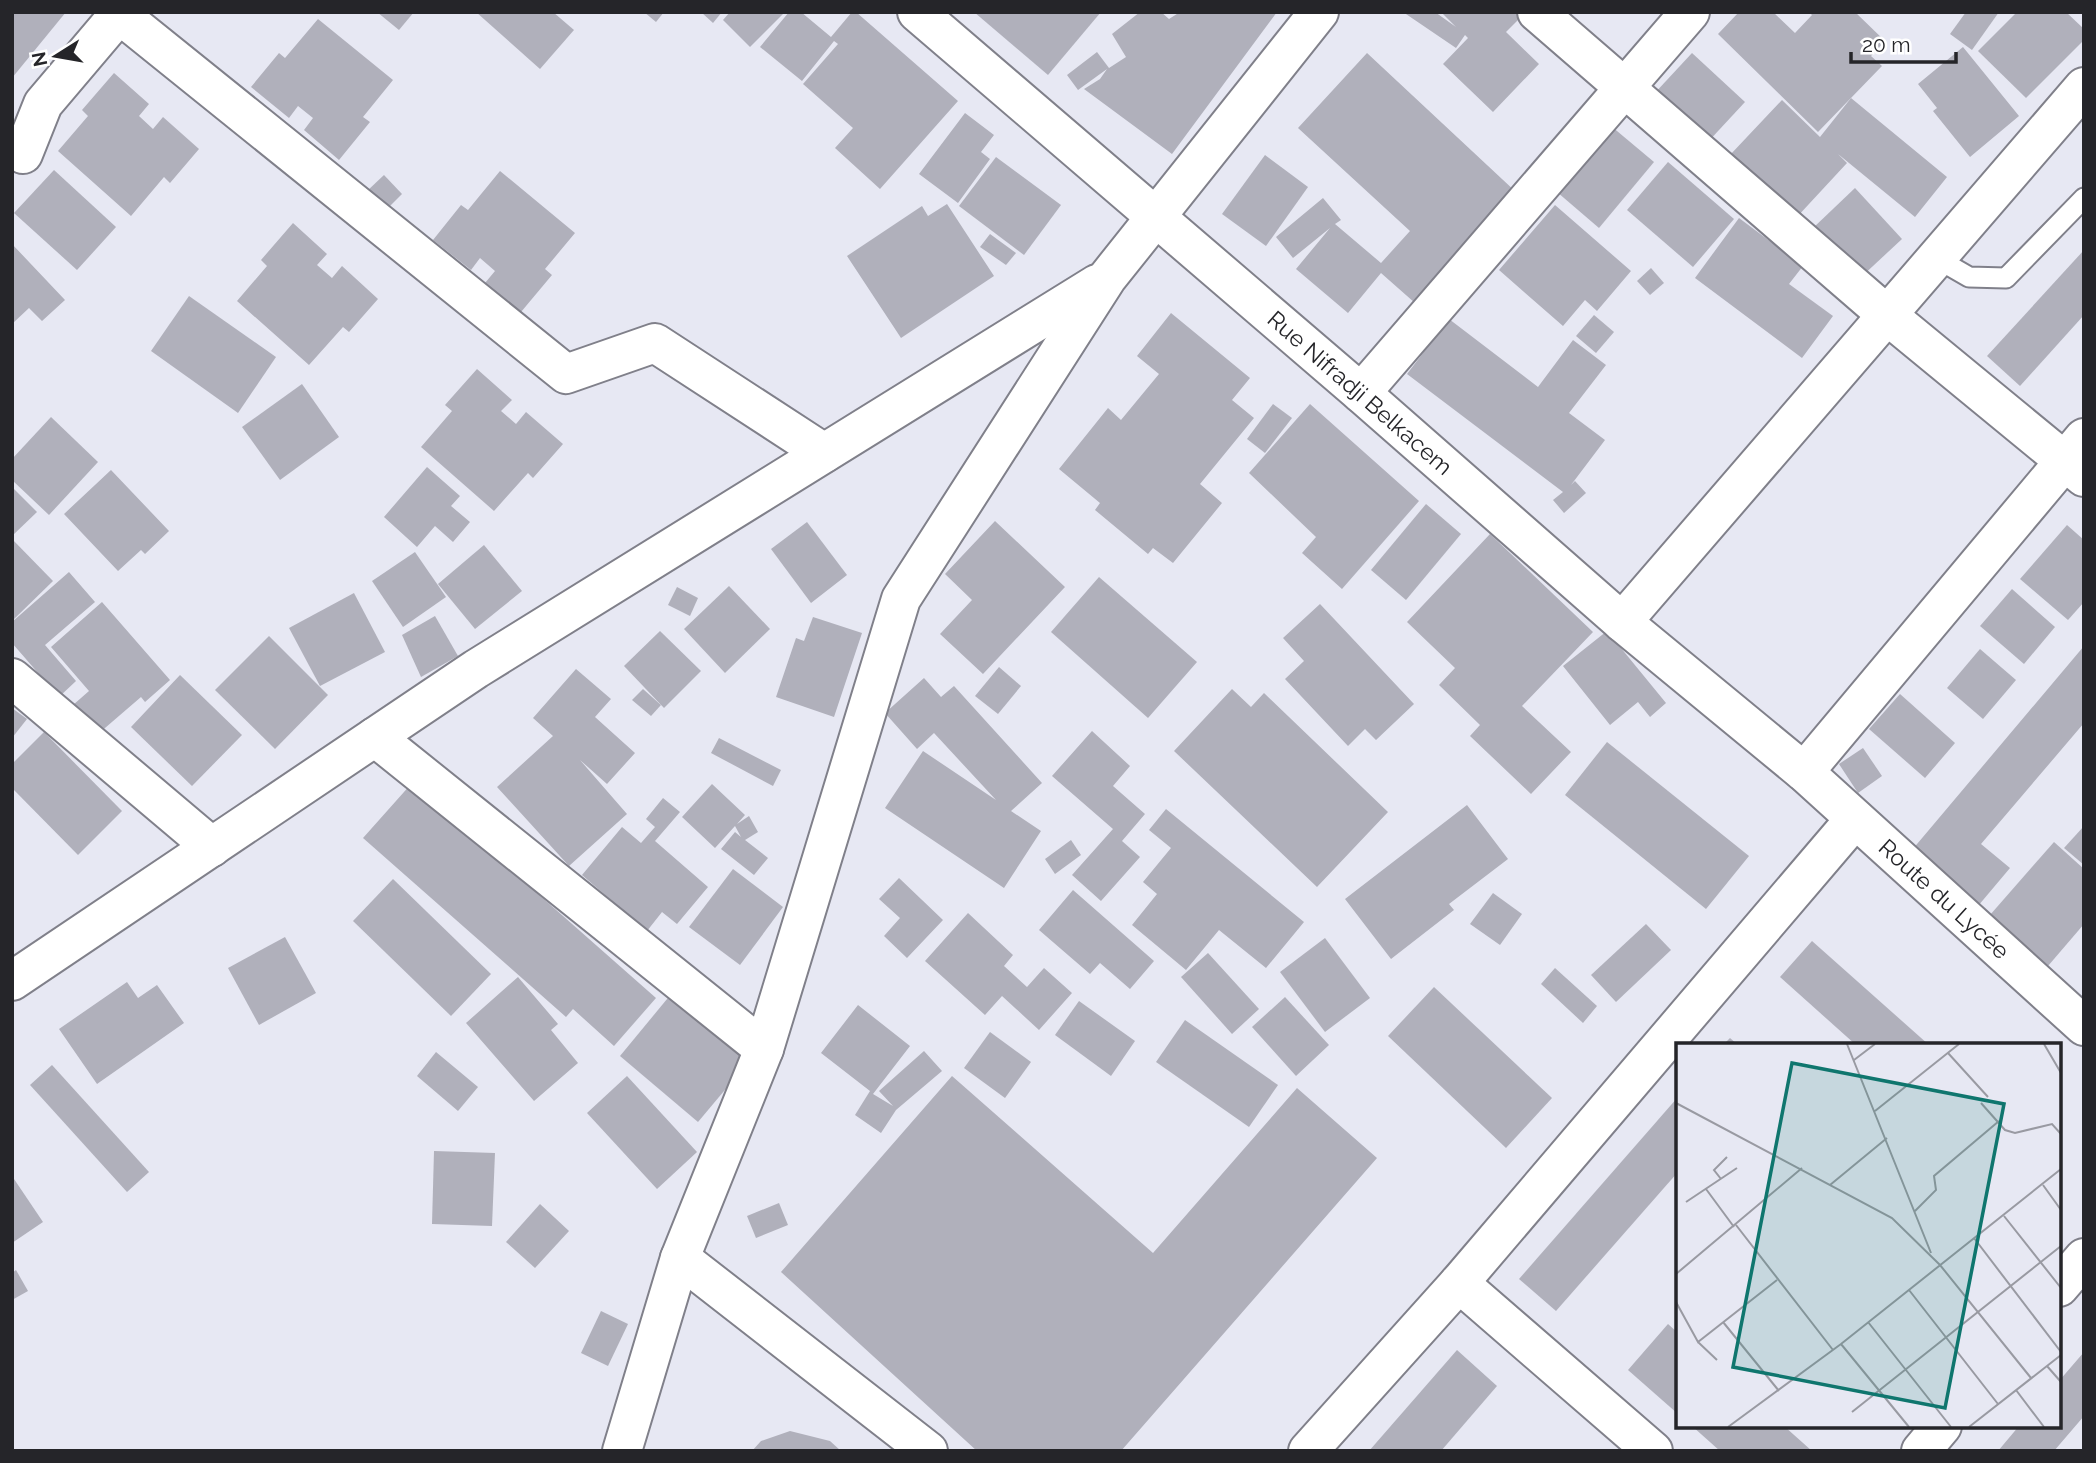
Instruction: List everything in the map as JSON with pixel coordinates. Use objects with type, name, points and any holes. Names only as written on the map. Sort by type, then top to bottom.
[{"type":"street","points":[[621,1451],[680,1258],[764,1049],[901,599],[1107,278],[1319,12]]},
{"type":"street","points":[[1536,12],[1887,315],[2077,458],[1804,772]]},
{"type":"street","points":[[1361,393],[1690,12]]},
{"type":"street","points":[[23,154],[43,104],[120,13],[566,374],[655,343],[824,453]]},
{"type":"street","name":"Rue Nifradji Belkacem","points":[[928,16],[1622,622],[1804,772]]},
{"type":"street","points":[[1622,622],[2084,87]]},
{"type":"street","points":[[12,981],[476,669],[1107,278]]},
{"type":"street","points":[[12,678],[212,847]]},
{"type":"street","points":[[375,737],[764,1049]]},
{"type":"street","name":"Route du Lycée","points":[[1804,772],[2084,1026]]},
{"type":"street","points":[[1308,1451],[1459,1283],[1855,819]]},
{"type":"street","points":[[680,1258],[928,1451]]},
{"type":"street","points":[[2061,1285],[2084,1258]]},
{"type":"street","points":[[1459,1283],[1653,1451]]},
{"type":"street","points":[[1921,1451],[1940,1428]]},
{"type":"lane","points":[[1937,258],[1969,277],[2006,278],[2084,198]]},
{"type":"building","points":[[12,12],[66,12],[12,78]]},
{"type":"building","points":[[377,12],[414,12],[399,30]]},
{"type":"building","points":[[476,12],[553,12],[574,30],[540,69]]},
{"type":"building","points":[[644,12],[664,12],[656,22]]},
{"type":"building","points":[[701,12],[722,12],[713,23]]},
{"type":"building","points":[[730,12],[785,12],[750,47],[723,20]]},
{"type":"building","points":[[789,12],[801,12],[831,37],[852,12],[856,12],[958,101],[880,189],[835,148],[853,128],[803,84],[838,44],[834,41],[802,81],[760,47]]},
{"type":"building","points":[[974,12],[1101,12],[1048,75]]},
{"type":"building","points":[[1140,12],[1161,12],[1169,19],[1180,12],[1277,12],[1172,154],[1084,89],[1100,79],[1107,69],[1078,90],[1067,75],[1097,52],[1109,68],[1126,57],[1112,34]]},
{"type":"building","points":[[1403,12],[1435,12],[1456,27],[1441,12],[1518,12],[1522,16],[1506,32],[1539,64],[1493,112],[1443,64],[1468,38],[1465,35],[1456,48]]},
{"type":"building","points":[[1739,12],[1773,12],[1795,33],[1812,15],[1809,12],[1855,12],[1885,41],[1871,56],[1882,66],[1818,132],[1718,34]]},
{"type":"building","points":[[1966,12],[1999,12],[1972,50],[1950,34]]},
{"type":"building","points":[[2017,12],[2066,12],[2084,29],[2084,40],[2026,98],[1978,51]]},
{"type":"building","points":[[318,19],[393,80],[363,117],[370,122],[339,160],[304,130],[313,118],[298,106],[289,118],[251,87],[279,53],[285,58]]},
{"type":"building","points":[[1963,47],[2019,116],[1970,157],[1933,111],[1937,108],[1918,84]]},
{"type":"building","points":[[1367,53],[1517,193],[1415,303],[1381,273],[1348,313],[1296,269],[1330,228],[1293,258],[1276,237],[1323,198],[1341,220],[1335,224],[1381,263],[1410,231],[1298,128]]},
{"type":"building","points":[[1692,53],[1745,102],[1706,144],[1653,95]]},
{"type":"building","points":[[114,73],[149,104],[139,116],[153,129],[163,117],[199,149],[170,183],[164,177],[131,216],[58,151],[88,116],[82,110]]},
{"type":"building","points":[[1851,98],[1947,177],[1915,217],[1838,154],[1847,163],[1796,218],[1730,155],[1782,100],[1820,137]]},
{"type":"building","points":[[965,113],[994,135],[981,152],[990,159],[958,203],[919,174]]},
{"type":"building","points":[[1611,126],[1654,162],[1599,228],[1557,192]]},
{"type":"building","points":[[1265,155],[1308,187],[1266,246],[1222,214]]},
{"type":"building","points":[[996,157],[1061,205],[1024,255],[959,206]]},
{"type":"building","points":[[1668,162],[1734,219],[1693,267],[1627,210]]},
{"type":"building","points":[[54,170],[116,227],[77,270],[14,213]]},
{"type":"building","points":[[500,171],[575,233],[545,269],[552,275],[521,312],[485,283],[495,271],[480,258],[471,270],[433,240],[461,205],[468,210]]},
{"type":"building","points":[[384,175],[402,194],[385,211],[366,192]]},
{"type":"building","points":[[1855,188],[1902,239],[1859,279],[1812,229]]},
{"type":"building","points":[[947,204],[994,276],[901,338],[847,256],[922,206],[928,216]]},
{"type":"building","points":[[1555,205],[1631,271],[1597,311],[1585,300],[1563,326],[1499,270]]},
{"type":"building","points":[[1739,218],[1803,266],[1789,284],[1833,316],[1802,358],[1695,278]]},
{"type":"building","points":[[293,223],[327,254],[317,265],[332,278],[342,266],[378,299],[349,332],[343,327],[309,365],[237,301],[267,266],[261,260]]},
{"type":"building","points":[[990,234],[1016,253],[1006,265],[980,247]]},
{"type":"building","points":[[12,244],[65,300],[42,321],[29,308],[12,324]]},
{"type":"building","points":[[2084,250],[2084,315],[2020,386],[1987,356]]},
{"type":"building","points":[[1651,268],[1664,283],[1650,295],[1637,281]]},
{"type":"building","points":[[189,296],[276,357],[238,413],[151,351]]},
{"type":"building","points":[[1171,313],[1250,378],[1232,400],[1254,418],[1200,484],[1222,503],[1173,563],[1153,548],[1148,554],[1095,510],[1100,503],[1059,469],[1108,408],[1121,420],[1159,374],[1137,356]]},
{"type":"building","points":[[1594,315],[1614,332],[1596,353],[1576,336]]},
{"type":"building","points":[[1449,319],[1538,387],[1573,340],[1606,365],[1569,413],[1605,440],[1571,485],[1575,481],[1586,493],[1564,513],[1553,500],[1563,492],[1407,374]]},
{"type":"building","points":[[477,369],[512,400],[501,411],[516,424],[526,412],[563,444],[533,478],[528,473],[494,511],[421,447],[452,411],[445,405]]},
{"type":"building","points":[[302,384],[339,437],[280,480],[242,427]]},
{"type":"building","points":[[1273,404],[1292,418],[1265,453],[1247,439]]},
{"type":"building","points":[[1310,404],[1419,501],[1342,589],[1302,553],[1316,537],[1249,473]]},
{"type":"building","points":[[51,417],[98,462],[49,515],[12,480],[12,459]]},
{"type":"building","points":[[427,467],[460,496],[451,506],[470,522],[453,542],[435,526],[417,547],[384,517]]},
{"type":"building","points":[[111,470],[169,531],[145,554],[141,550],[118,571],[64,514]]},
{"type":"building","points":[[12,487],[37,512],[12,536]]},
{"type":"building","points":[[1426,504],[1461,534],[1406,600],[1371,570]]},
{"type":"building","points":[[995,521],[1065,587],[983,674],[940,634],[972,600],[945,574]]},
{"type":"building","points":[[807,522],[847,575],[811,603],[771,549]]},
{"type":"building","points":[[2067,525],[2084,540],[2084,602],[2068,620],[2020,579]]},
{"type":"building","points":[[1490,534],[1593,632],[1522,706],[1571,752],[1531,794],[1470,736],[1480,725],[1439,685],[1455,668],[1407,622]]},
{"type":"building","points":[[12,539],[53,581],[12,621]]},
{"type":"building","points":[[484,545],[522,591],[475,629],[438,584]]},
{"type":"building","points":[[415,552],[446,597],[403,627],[372,581]]},
{"type":"building","points":[[69,572],[95,602],[45,645],[76,681],[59,697],[12,643],[12,622]]},
{"type":"building","points":[[1099,577],[1197,662],[1148,718],[1051,632]]},
{"type":"building","points":[[729,586],[770,629],[725,673],[684,629]]},
{"type":"building","points":[[677,587],[698,598],[690,616],[668,605]]},
{"type":"building","points":[[2012,589],[2055,627],[2024,664],[1980,626]]},
{"type":"building","points":[[354,593],[385,652],[320,686],[289,628]]},
{"type":"building","points":[[102,602],[170,680],[145,702],[141,697],[98,734],[73,705],[89,691],[51,647]]},
{"type":"building","points":[[1320,604],[1414,704],[1376,740],[1365,729],[1348,746],[1285,679],[1304,661],[1283,638]]},
{"type":"building","points":[[435,616],[458,656],[421,677],[402,635]]},
{"type":"building","points":[[813,617],[862,633],[834,717],[776,697],[796,638],[804,641]]},
{"type":"building","points":[[660,631],[701,671],[664,708],[624,666]]},
{"type":"building","points":[[1607,631],[1666,703],[1650,717],[1638,702],[1610,725],[1563,666]]},
{"type":"building","points":[[269,636],[328,695],[275,749],[215,690]]},
{"type":"building","points":[[2084,646],[2084,723],[1981,844],[2010,868],[1978,906],[1912,850]]},
{"type":"building","points":[[1980,649],[2016,680],[1983,719],[1947,688]]},
{"type":"building","points":[[999,667],[1021,686],[998,714],[975,696]]},
{"type":"building","points":[[576,669],[611,699],[595,717],[635,753],[607,784],[580,760],[627,814],[569,866],[497,787],[553,736],[533,718]]},
{"type":"building","points":[[180,675],[242,735],[192,786],[131,727]]},
{"type":"building","points":[[924,678],[941,697],[954,686],[1042,783],[1011,811],[1041,831],[1004,888],[885,808],[923,751],[996,800],[934,733],[917,749],[885,713]]},
{"type":"building","points":[[643,689],[661,705],[651,716],[632,700]]},
{"type":"building","points":[[1232,689],[1251,707],[1264,693],[1388,812],[1317,887],[1174,751]]},
{"type":"building","points":[[1900,694],[1955,743],[1925,778],[1869,729]]},
{"type":"building","points":[[12,708],[27,719],[12,738]]},
{"type":"building","points":[[1092,731],[1130,766],[1113,786],[1145,814],[1122,841],[1140,857],[1101,901],[1072,875],[1113,829],[1052,776]]},
{"type":"building","points":[[44,732],[122,811],[78,855],[12,788],[12,764]]},
{"type":"building","points":[[719,738],[781,770],[773,786],[711,753]]},
{"type":"building","points":[[1607,742],[1749,856],[1706,909],[1565,795]]},
{"type":"building","points":[[1863,748],[1882,776],[1858,793],[1839,764]]},
{"type":"building","points":[[412,783],[656,998],[614,1046],[573,1009],[566,1017],[363,838]]},
{"type":"building","points":[[712,784],[745,815],[737,824],[749,816],[758,832],[745,840],[768,858],[754,875],[721,849],[735,832],[741,837],[735,826],[715,848],[682,817]]},
{"type":"building","points":[[663,798],[680,812],[655,841],[708,887],[677,924],[662,912],[647,931],[582,875],[622,827],[641,843],[655,827],[646,819]]},
{"type":"building","points":[[1467,805],[1508,859],[1449,904],[1454,910],[1391,959],[1345,899]]},
{"type":"building","points":[[1166,809],[1304,922],[1266,968],[1219,930],[1186,970],[1132,925],[1157,894],[1143,882],[1171,848],[1149,830]]},
{"type":"building","points":[[2084,826],[2084,865],[2064,848]]},
{"type":"building","points":[[1071,840],[1081,855],[1055,874],[1045,859]]},
{"type":"building","points":[[2054,842],[2084,869],[2084,924],[2048,966],[1990,915]]},
{"type":"building","points":[[733,869],[783,907],[740,965],[689,927]]},
{"type":"building","points":[[899,878],[943,920],[907,958],[884,936],[900,918],[879,899]]},
{"type":"building","points":[[393,879],[491,974],[451,1016],[353,921]]},
{"type":"building","points":[[1073,890],[1154,961],[1130,989],[1100,963],[1090,974],[1039,930]]},
{"type":"building","points":[[1493,893],[1522,914],[1500,945],[1470,924]]},
{"type":"building","points":[[968,913],[1013,955],[1004,966],[1027,987],[1044,968],[1072,993],[1039,1030],[1002,996],[985,1015],[925,961]]},
{"type":"building","points":[[1646,924],[1671,950],[1616,1002],[1591,975]]},
{"type":"building","points":[[285,937],[316,993],[259,1025],[228,968]]},
{"type":"building","points":[[1325,938],[1370,998],[1325,1032],[1280,972]]},
{"type":"building","points":[[1812,941],[1927,1043],[1854,1043],[1780,977]]},
{"type":"building","points":[[1208,953],[1259,1009],[1232,1034],[1181,977]]},
{"type":"building","points":[[1555,968],[1597,1006],[1583,1023],[1541,984]]},
{"type":"building","points":[[518,977],[558,1024],[551,1030],[578,1063],[534,1101],[466,1023]]},
{"type":"building","points":[[127,982],[138,998],[157,985],[184,1023],[97,1084],[59,1029]]},
{"type":"building","points":[[1434,987],[1552,1098],[1506,1148],[1388,1036]]},
{"type":"building","points":[[672,993],[750,1060],[698,1122],[620,1056]]},
{"type":"building","points":[[1285,997],[1329,1045],[1296,1076],[1252,1027]]},
{"type":"building","points":[[1079,1001],[1135,1041],[1111,1076],[1055,1035]]},
{"type":"building","points":[[858,1005],[910,1046],[873,1094],[893,1106],[879,1091],[924,1051],[942,1071],[896,1110],[881,1133],[855,1115],[870,1091],[821,1053]]},
{"type":"building","points":[[1185,1020],[1278,1085],[1249,1127],[1156,1062]]},
{"type":"building","points":[[990,1032],[1031,1062],[1005,1098],[964,1068]]},
{"type":"building","points":[[436,1052],[478,1087],[458,1111],[417,1076]]},
{"type":"building","points":[[52,1065],[149,1172],[127,1192],[30,1085]]},
{"type":"building","points":[[627,1076],[697,1152],[657,1189],[587,1113]]},
{"type":"building","points":[[952,1076],[1153,1253],[1297,1088],[1377,1158],[1121,1451],[977,1451],[781,1272]]},
{"type":"building","points":[[1676,1099],[1676,1174],[1556,1311],[1519,1279]]},
{"type":"building","points":[[434,1151],[495,1153],[492,1226],[432,1224]]},
{"type":"building","points":[[12,1176],[43,1222],[12,1243]]},
{"type":"building","points":[[779,1203],[788,1225],[756,1238],[747,1216]]},
{"type":"building","points":[[540,1204],[569,1231],[535,1268],[506,1242]]},
{"type":"building","points":[[16,1270],[28,1291],[12,1300],[12,1273]]},
{"type":"building","points":[[601,1311],[628,1324],[608,1366],[581,1353]]},
{"type":"building","points":[[1668,1324],[1676,1331],[1676,1412],[1628,1370]]},
{"type":"building","points":[[1457,1350],[1497,1386],[1441,1451],[1369,1451]]},
{"type":"building","points":[[2084,1352],[2084,1416],[2054,1451],[1998,1451],[2017,1428],[2061,1428],[2061,1379]]},
{"type":"building","points":[[1694,1428],[1786,1428],[1812,1451],[1720,1451]]},
{"type":"building","points":[[790,1431],[830,1441],[841,1451],[752,1451],[761,1441]]}]
